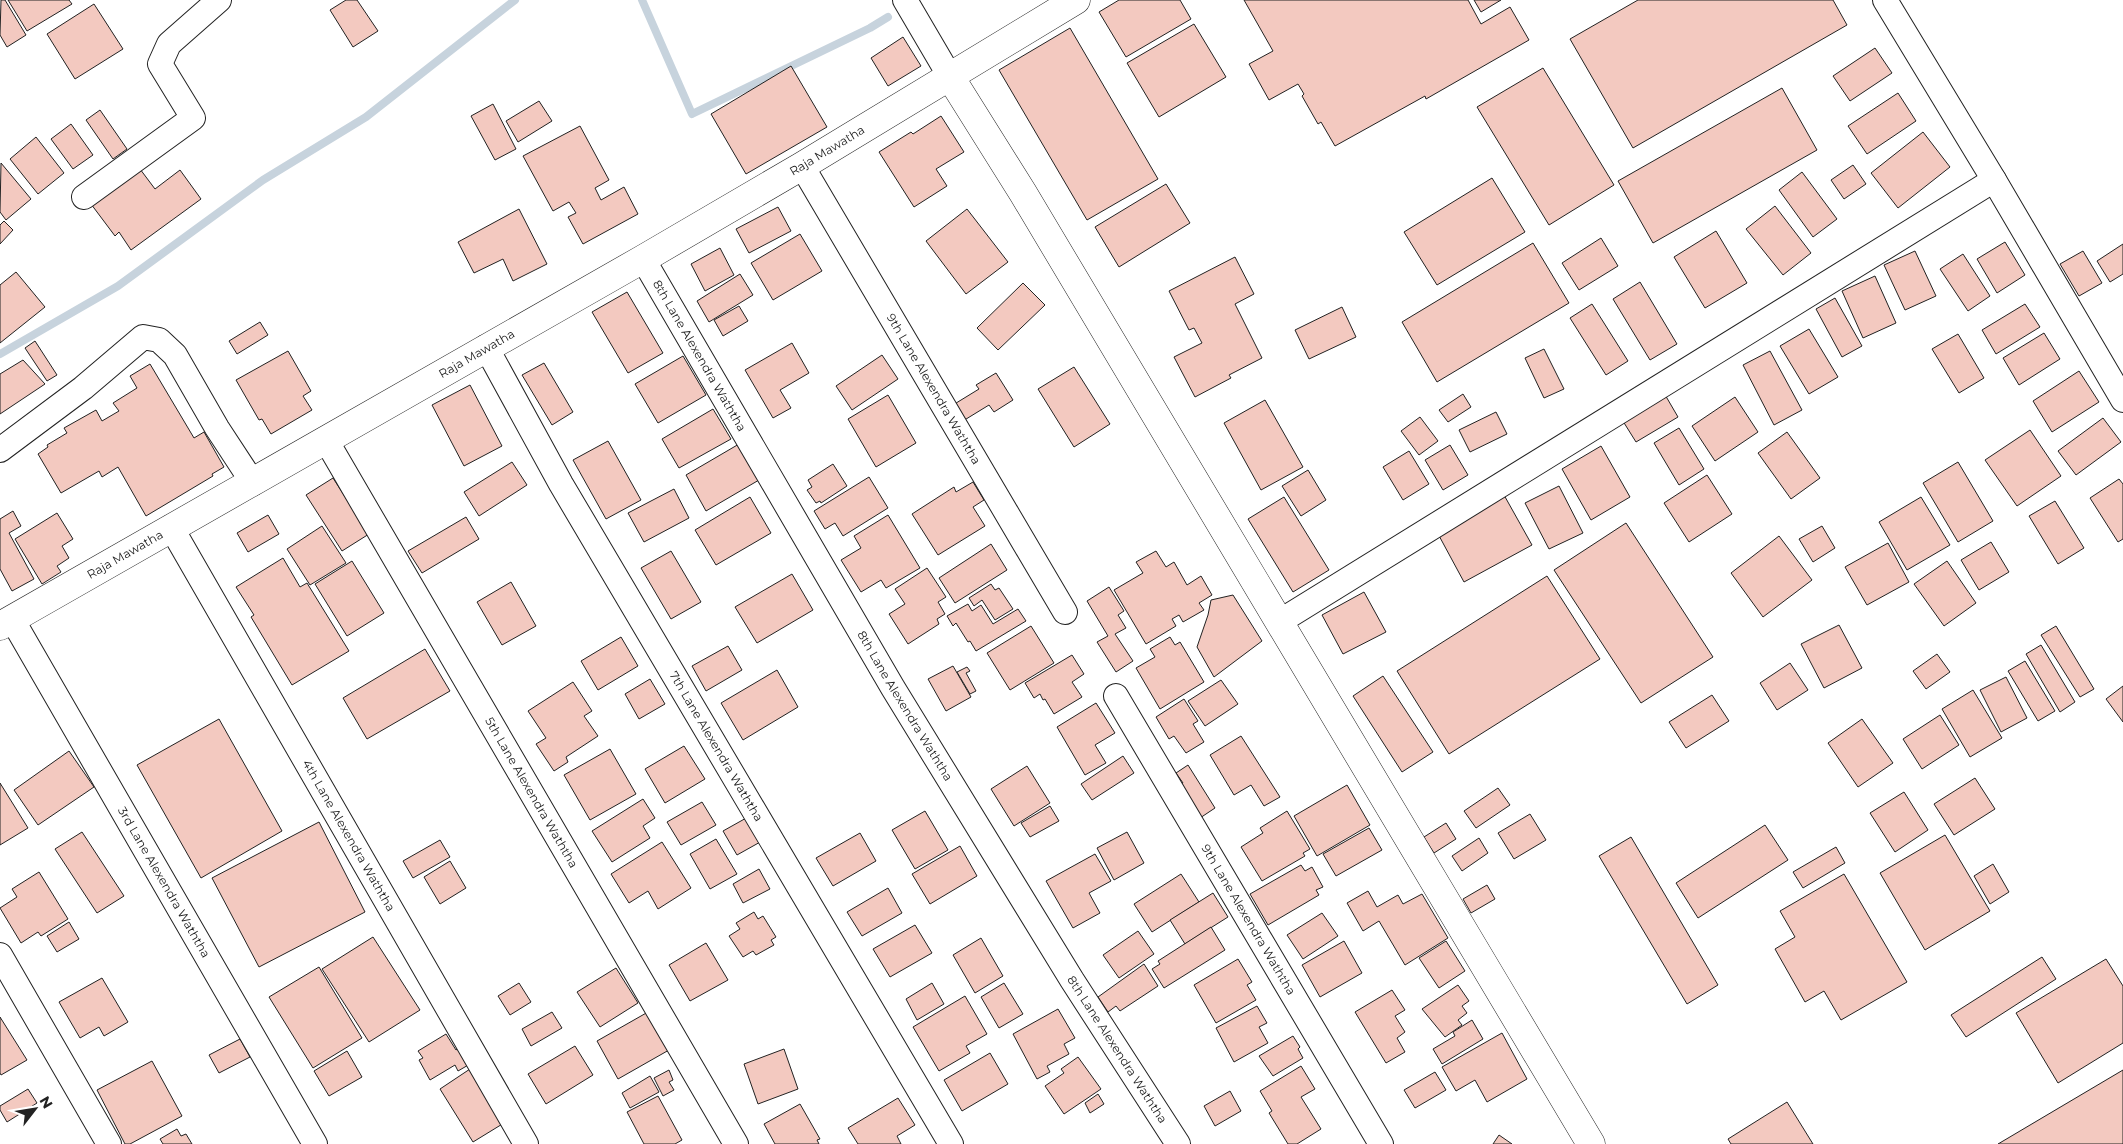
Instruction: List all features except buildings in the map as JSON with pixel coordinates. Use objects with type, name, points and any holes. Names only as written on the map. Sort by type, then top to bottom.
[{"type":"street","points":[[84,197],[193,118],[160,64],[169,44],[219,0]]},
{"type":"street","points":[[905,0],[1591,1144]]},
{"type":"street","name":"Raja Mawatha","points":[[6,623],[171,527],[253,483],[802,166],[949,75],[1076,0]]},
{"type":"street","points":[[1885,0],[1994,180],[2123,400]]},
{"type":"street","name":"9th Lane Alexendra Waththa","points":[[802,166],[1064,612]]},
{"type":"street","points":[[1279,622],[1994,180]]},
{"type":"street","name":"8th Lane Alexendra Waththa","points":[[642,259],[893,688],[1072,980],[1178,1144]]},
{"type":"street","points":[[0,450],[83,388],[143,338],[159,340],[175,355],[217,428],[253,483]]},
{"type":"street","name":"7th Lane Alexendra Waththa","points":[[486,347],[561,484],[951,1144]]},
{"type":"street","name":"5th Lane Alexendra Waththa","points":[[326,440],[736,1144]]},
{"type":"street","name":"4th Lane Alexendra Waththa","points":[[171,527],[526,1144]]},
{"type":"street","name":"3rd Lane Alexendra Waththa","points":[[6,623],[315,1144]]},
{"type":"street","name":"9th Lane Alexendra Waththa","points":[[1116,696],[1381,1144]]},
{"type":"street","points":[[0,955],[109,1144]]},
{"type":"waterway","points":[[0,354],[118,286],[263,180],[366,117],[515,0]]},
{"type":"waterway","points":[[642,0],[692,114],[870,28],[888,17]]}]
